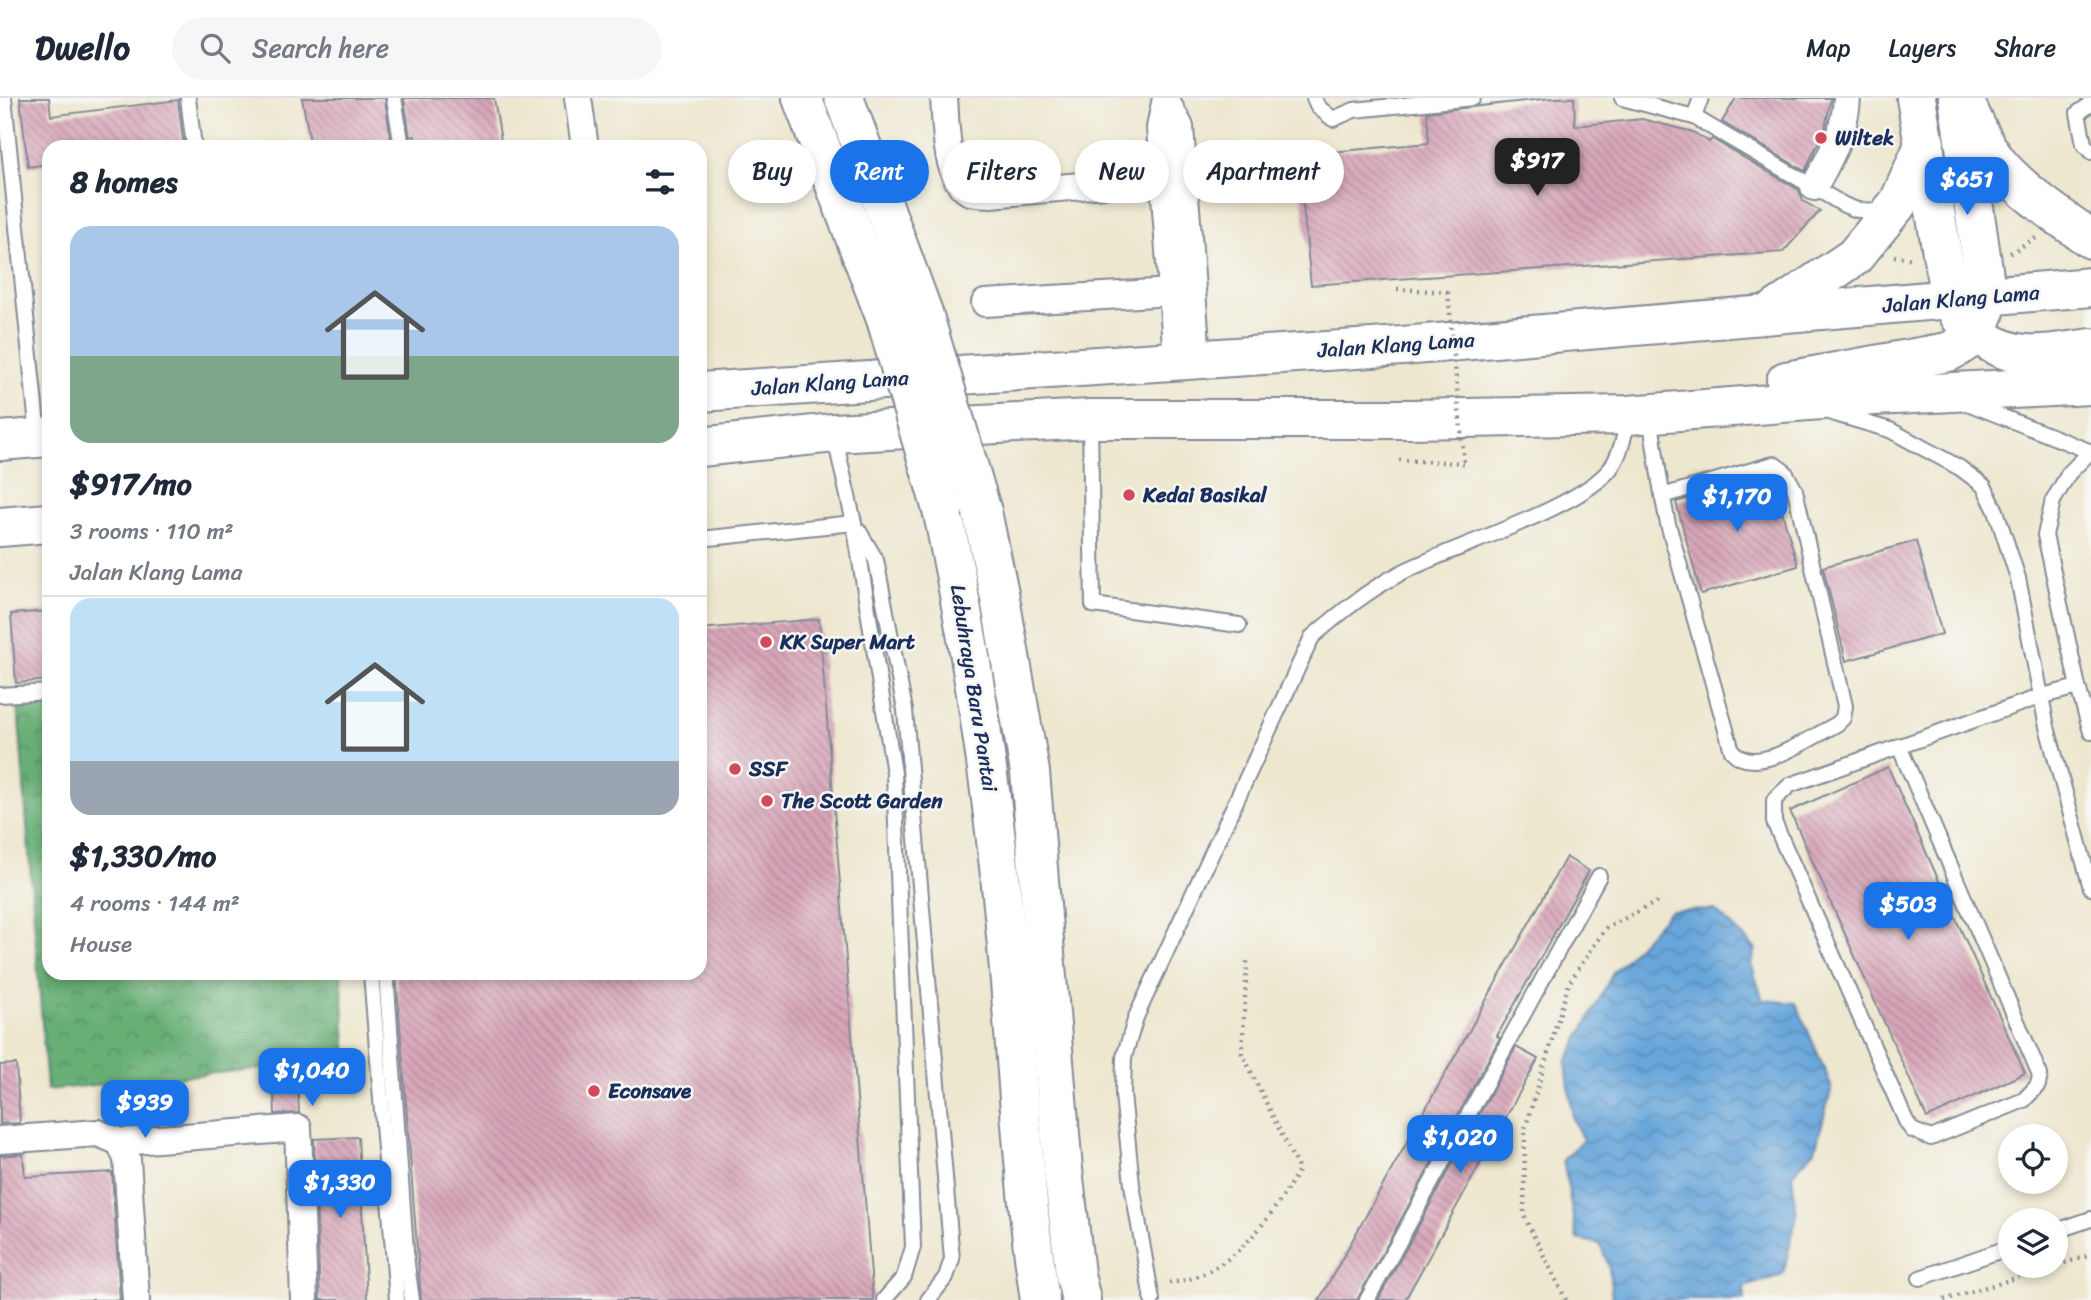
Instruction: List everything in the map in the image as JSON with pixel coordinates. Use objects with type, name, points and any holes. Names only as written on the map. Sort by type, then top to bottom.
[{"type":"main road","name":"Lebuhraya Baru Pantai","points":[[802,98],[886,320],[943,513],[964,612],[988,775],[1004,915],[1031,1234],[1040,1300]]},
{"type":"main road","name":"Lebuhraya Baru Pantai","points":[[844,98],[923,313],[982,512],[1000,598],[1030,772],[1063,1170],[1083,1292]]},
{"type":"main road","points":[[1916,98],[1950,300],[1960,318],[1982,315]]},
{"type":"main road","points":[[1961,98],[2001,167],[2043,205],[2091,239]]},
{"type":"main road","points":[[1961,98],[1982,315],[2006,353],[2028,355],[2091,348]]},
{"type":"main road","points":[[1770,313],[1854,257],[1892,211],[1925,143]]},
{"type":"main road","name":"Jalan Klang Lama","points":[[1982,315],[2091,287]]},
{"type":"main road","name":"Jalan Klang Lama","points":[[707,392],[1402,346],[1770,313],[1950,300]]},
{"type":"main road","points":[[1629,414],[1948,352],[1966,344],[1982,315]]},
{"type":"main road","points":[[707,446],[834,433],[1090,419],[1409,419],[1629,414],[1905,394],[2091,385]]},
{"type":"main road","points":[[0,441],[42,437]]},
{"type":"main road","points":[[0,527],[42,524]]},
{"type":"street","points":[[578,98],[584,140]]},
{"type":"street","points":[[944,98],[947,145],[957,181],[970,192],[990,194],[1175,178]]},
{"type":"street","points":[[1814,187],[1829,159],[1846,113],[1847,98]]},
{"type":"street","points":[[1167,101],[1181,127],[1175,178],[1172,292],[1187,359]]},
{"type":"street","points":[[1175,178],[1187,359]]},
{"type":"street","points":[[985,303],[1172,292]]},
{"type":"street","points":[[0,1140],[98,1133],[120,1142],[298,1128],[304,1300]]},
{"type":"street","points":[[120,1142],[127,1159],[136,1300]]},
{"type":"lane","points":[[4,98],[42,428]]},
{"type":"lane","points":[[188,98],[193,140]]},
{"type":"lane","points":[[394,98],[401,140]]},
{"type":"lane","points":[[1314,98],[1318,107],[1333,119],[1354,110],[1473,98]]},
{"type":"lane","points":[[1622,98],[1694,117],[1857,210],[1892,211]]},
{"type":"lane","points":[[1694,117],[1701,98]]},
{"type":"lane","points":[[2091,104],[2078,113],[2084,144],[2091,152]]},
{"type":"lane","points":[[1905,394],[1968,403],[2090,451],[2069,472],[2053,501],[2045,535],[2078,687],[2091,732]]},
{"type":"lane","points":[[1797,402],[1890,430],[1959,468],[1984,486],[1996,511],[2018,578],[2047,727],[2091,888]]},
{"type":"lane","points":[[1629,414],[1662,496],[1732,751],[1738,758],[1760,762],[1837,724],[1843,718],[1845,706],[1795,490],[1785,472],[1774,464],[1662,496]]},
{"type":"lane","points":[[1152,1300],[1132,1185],[1123,1094],[1124,1057],[1136,1017],[1312,637],[1351,603],[1400,574],[1574,497],[1609,470],[1624,443],[1629,414]]},
{"type":"lane","points":[[1090,419],[1093,606],[1239,625]]},
{"type":"lane","points":[[834,433],[854,523],[894,773],[913,1247],[904,1277],[884,1300]]},
{"type":"lane","points":[[707,538],[854,523]]},
{"type":"lane","points":[[854,523],[876,560],[905,710],[949,1194],[952,1259],[946,1277],[928,1300]]},
{"type":"lane","points":[[1899,746],[2040,1075],[2038,1085],[2024,1100],[1931,1138],[1912,1130],[1906,1121],[1772,811],[1774,800],[1790,785],[1899,746],[2042,696],[2078,687]]},
{"type":"lane","points":[[0,695],[42,692]]},
{"type":"lane","points":[[1367,1300],[1599,876]]},
{"type":"lane","points":[[372,980],[397,1300]]},
{"type":"lane","points":[[387,980],[407,1264],[412,1300]]},
{"type":"lane","points":[[2068,1227],[2091,1219]]},
{"type":"lane","points":[[1920,1278],[1998,1251]]},
{"type":"path","points":[[1397,289],[1448,292],[1464,463],[1399,460]]},
{"type":"path","points":[[1566,1300],[1524,1216],[1525,1129],[1570,983],[1606,928],[1661,900]]},
{"type":"path","points":[[1148,1284],[1191,1280],[1225,1260],[1273,1214],[1299,1170],[1242,1053],[1247,961]]},
{"type":"path","points":[[1944,1300],[2091,1255]]},
{"type":"green space","points":[[42,705],[42,980],[341,980],[347,1060],[47,1090],[18,707]]},
{"type":"water","points":[[1715,910],[1756,949],[1751,964],[1763,1000],[1796,1003],[1832,1087],[1815,1150],[1792,1174],[1797,1215],[1783,1275],[1744,1287],[1745,1300],[1612,1300],[1609,1267],[1600,1244],[1577,1239],[1563,1160],[1583,1140],[1573,1119],[1566,1063],[1613,973],[1670,911]]},
{"type":"building","points":[[20,98],[49,98],[51,116],[178,100],[183,140],[42,140],[42,165],[28,167]]},
{"type":"building","points":[[302,98],[385,98],[391,140],[310,140]]},
{"type":"building","points":[[404,98],[494,98],[501,140],[416,140],[415,136],[410,137]]},
{"type":"building","points":[[1574,98],[1575,126],[1642,119],[1693,132],[1709,142],[1712,139],[1799,190],[1803,201],[1820,211],[1783,252],[1311,285],[1303,203],[1344,203],[1344,151],[1429,143],[1427,112]]},
{"type":"building","points":[[1736,98],[1831,98],[1825,128],[1805,171],[1722,122]]},
{"type":"building","points":[[1771,475],[1798,566],[1701,594],[1676,502]]},
{"type":"building","points":[[1916,541],[1942,634],[1846,661],[1823,567]]},
{"type":"building","points":[[42,612],[42,681],[16,683],[11,614]]},
{"type":"building","name":"The Scott Garden","points":[[819,619],[873,1300],[421,1300],[397,980],[707,980],[707,628]]},
{"type":"building","points":[[1888,767],[2025,1073],[1927,1118],[1790,811]]},
{"type":"building","points":[[1566,857],[1589,871],[1497,1036],[1500,1038],[1357,1300],[1319,1300]]},
{"type":"building","points":[[1516,1047],[1538,1059],[1405,1300],[1378,1300]]},
{"type":"building","points":[[16,1064],[20,1123],[0,1124],[0,1065]]},
{"type":"building","points":[[297,1071],[299,1113],[275,1114],[273,1072]]},
{"type":"building","points":[[358,1137],[367,1300],[320,1300],[314,1139]]},
{"type":"building","points":[[23,1154],[25,1177],[112,1172],[120,1300],[0,1300],[0,1156]]},
{"type":"place","name":"Wiltek","points":[[1821,138]]},
{"type":"place","name":"Kedai Basikal","points":[[1129,495]]},
{"type":"place","name":"KK Super Mart","points":[[766,642]]},
{"type":"place","name":"SSF","points":[[735,769]]},
{"type":"place","name":"The Scott Garden","points":[[767,801]]},
{"type":"place","name":"Econsave","points":[[594,1091]]}]
